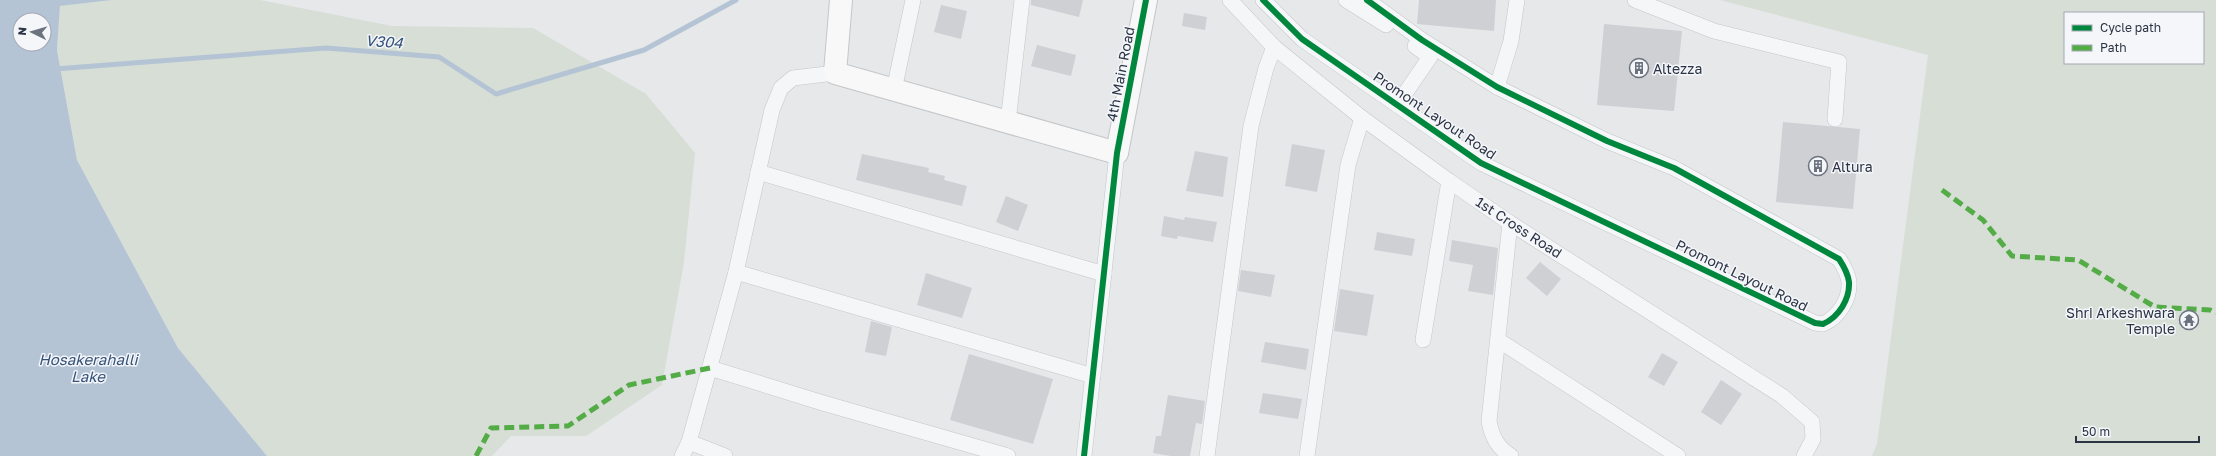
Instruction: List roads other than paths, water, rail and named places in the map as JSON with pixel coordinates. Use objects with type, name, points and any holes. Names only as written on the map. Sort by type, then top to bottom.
[{"type":"street","points":[[834,73],[841,0]]},
{"type":"street","points":[[894,90],[913,0]]},
{"type":"street","points":[[1008,122],[1022,0]]},
{"type":"street","name":"4th Main Road","points":[[1117,153],[1146,0]]},
{"type":"street","name":"1st Cross Road","points":[[1230,0],[1274,47],[1362,118],[1449,181],[1510,223],[1782,396],[1812,422],[1813,439],[1804,456]]},
{"type":"street","name":"Promont Layout Road","points":[[1263,0],[1302,39],[1481,163],[1815,323],[1823,324],[1838,314],[1848,294],[1849,280],[1839,259],[1674,168],[1606,141],[1497,87],[1422,40],[1367,0]]},
{"type":"street","points":[[1346,0],[1388,26],[1430,58],[1397,105]]},
{"type":"street","points":[[1497,87],[1511,41],[1518,0]]},
{"type":"street","points":[[1635,0],[1714,31],[1839,62],[1835,119]]},
{"type":"street","points":[[1207,456],[1251,126],[1266,68],[1274,47]]},
{"type":"street","points":[[682,456],[689,442],[736,272],[772,110],[781,88],[793,78],[834,73],[1117,153],[1084,456]]},
{"type":"street","points":[[1307,456],[1348,164],[1362,118]]},
{"type":"street","points":[[758,172],[1104,274]]},
{"type":"street","points":[[1422,340],[1449,181]]},
{"type":"street","points":[[1510,223],[1489,421],[1492,436],[1502,451],[1511,456]]},
{"type":"street","points":[[736,272],[1093,376]]},
{"type":"street","points":[[1498,340],[1678,456]]},
{"type":"street","points":[[710,368],[823,403],[1008,456]]},
{"type":"street","points":[[689,442],[725,456]]},
{"type":"water","name":"Hosakerahalli Lake","points":[[0,0],[112,0],[60,6],[57,50],[77,160],[178,348],[267,456],[0,456]]},
{"type":"waterway","name":"V304","points":[[55,69],[326,48],[439,57],[496,94],[644,50],[736,0]]},
{"type":"place","name":"Altezza","points":[[1639,68]]},
{"type":"place","name":"Altura","points":[[1818,166]]},
{"type":"place","name":"Shri Arkeshwara Temple","points":[[2189,320]]}]
